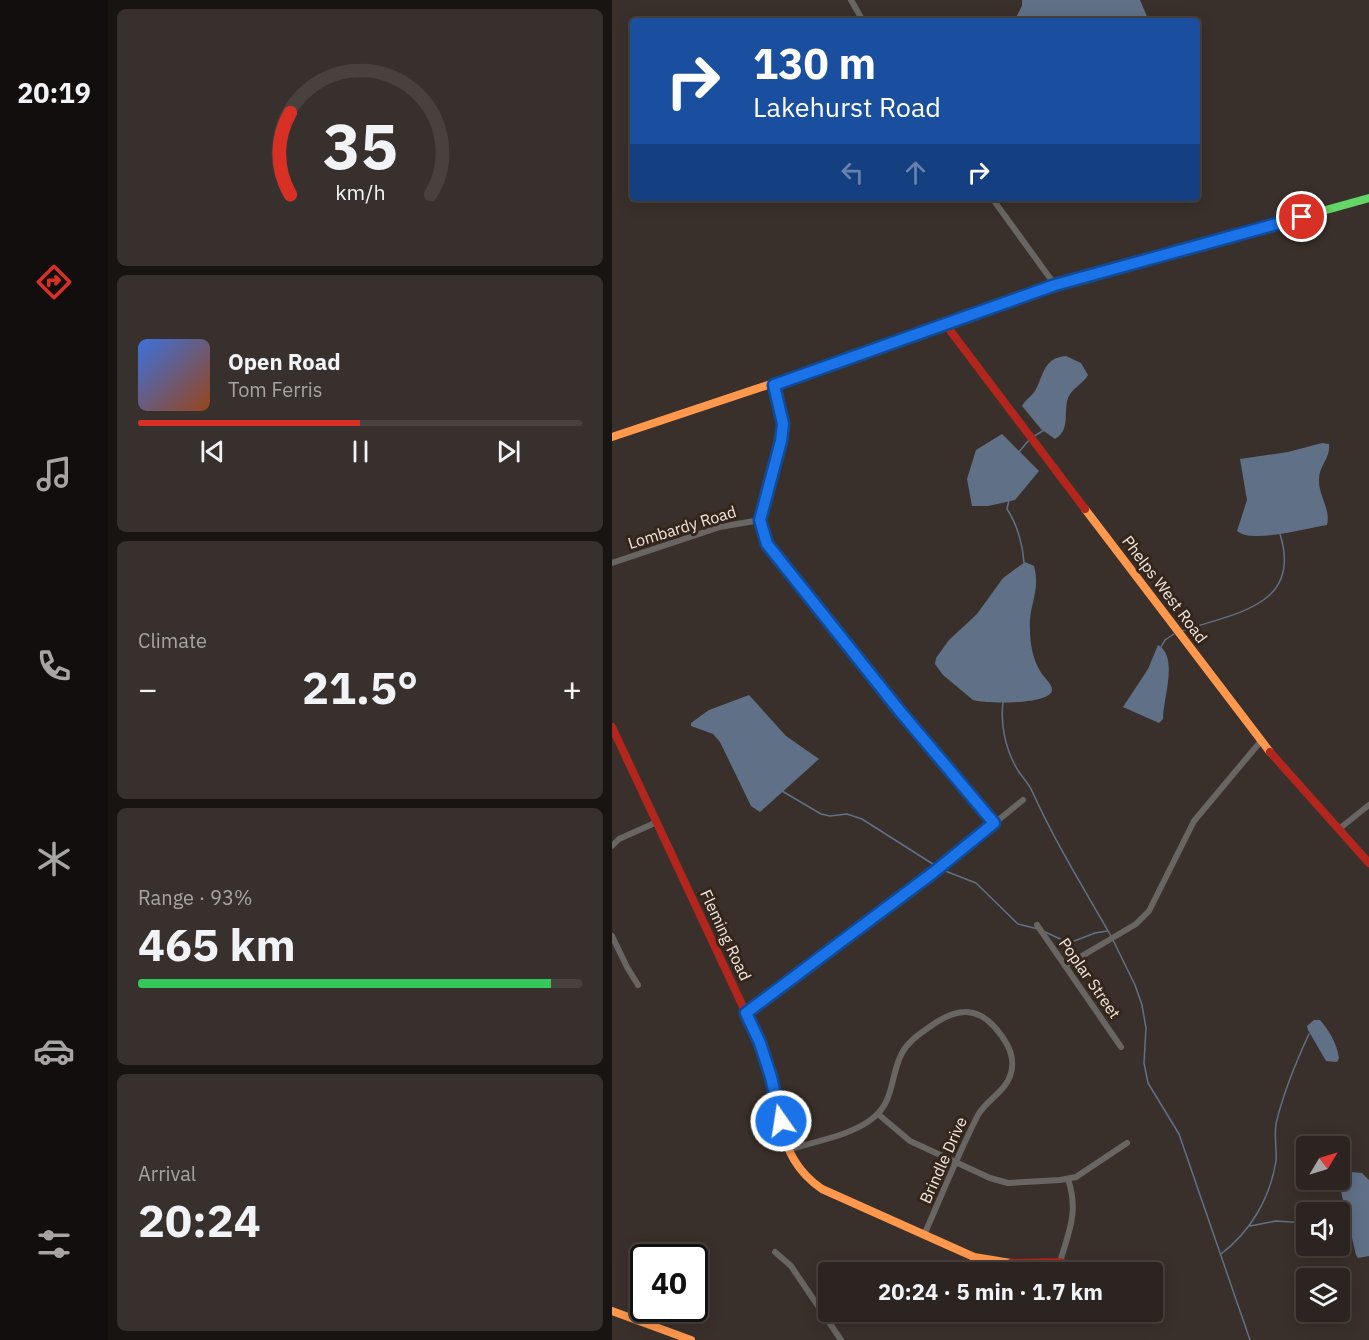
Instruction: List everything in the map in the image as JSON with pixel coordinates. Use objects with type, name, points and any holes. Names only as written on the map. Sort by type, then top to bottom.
[{"type":"street","points":[[851,0],[861,18]]},
{"type":"street","points":[[612,437],[774,385],[1055,285],[1369,198]]},
{"type":"street","points":[[994,201],[1055,285]]},
{"type":"street","name":"Phelps West Road","points":[[946,325],[1261,741],[1369,863]]},
{"type":"street","points":[[774,385],[783,424],[781,441],[760,520],[767,544],[994,823]]},
{"type":"street","name":"Lombardy Road","points":[[612,563],[720,526],[760,520]]},
{"type":"street","name":"Fleming Road","points":[[612,727],[760,1043],[789,1150],[801,1173],[815,1185],[924,1235],[983,1259],[1006,1262]]},
{"type":"street","points":[[1065,966],[1136,924],[1149,911],[1194,820],[1261,741]]},
{"type":"street","points":[[746,1013],[934,872],[1023,800]]},
{"type":"street","points":[[1339,829],[1369,805]]},
{"type":"street","points":[[612,846],[619,839],[657,822]]},
{"type":"street","name":"Poplar Street","points":[[1037,926],[1121,1047]]},
{"type":"street","points":[[612,936],[627,967],[639,985]]},
{"type":"street","name":"Brindle Drive","points":[[878,1114],[889,1097],[903,1052],[915,1038],[943,1017],[957,1012],[975,1013],[985,1018],[1007,1044],[1012,1057],[1011,1073],[1003,1088],[982,1109],[924,1235]]},
{"type":"street","points":[[789,1150],[855,1128],[878,1114],[903,1137],[990,1178],[1008,1183],[1068,1179],[1083,1174],[1127,1143]]},
{"type":"street","points":[[1060,1262],[1074,1213],[1068,1179]]},
{"type":"street","points":[[775,1252],[791,1266],[841,1340]]},
{"type":"street","points":[[612,1311],[691,1340]]},
{"type":"water","points":[[1022,0],[1140,0],[1148,18],[1016,18],[1022,6]]},
{"type":"water","points":[[1066,356],[1081,363],[1088,375],[1068,398],[1065,426],[1055,439],[1041,429],[1022,406],[1035,391],[1048,364],[1058,357]]},
{"type":"water","points":[[1002,434],[1039,471],[1015,500],[988,506],[972,506],[967,479],[976,450]]},
{"type":"water","points":[[1322,443],[1329,444],[1319,479],[1327,513],[1327,525],[1267,536],[1244,535],[1237,531],[1247,500],[1240,459],[1288,452]]},
{"type":"water","points":[[1025,562],[1034,566],[1036,575],[1030,621],[1032,651],[1041,673],[1051,685],[1052,690],[1049,695],[1030,701],[1003,703],[973,700],[943,675],[935,664],[936,658],[949,640],[977,614],[1003,578]]},
{"type":"water","points":[[1158,645],[1168,659],[1169,668],[1163,719],[1159,723],[1123,707],[1148,669]]},
{"type":"water","points":[[749,695],[786,736],[819,759],[760,812],[751,806],[720,742],[713,734],[691,726],[691,723],[709,710]]},
{"type":"water","points":[[1314,1020],[1320,1020],[1332,1038],[1338,1053],[1337,1062],[1326,1061],[1308,1030],[1307,1026]]},
{"type":"water","points":[[1350,1173],[1362,1173],[1369,1180],[1369,1256],[1358,1258],[1350,1230],[1350,1202],[1343,1202],[1341,1190],[1350,1190]]},
{"type":"waterway","points":[[1033,437],[1044,430]]},
{"type":"waterway","points":[[1019,452],[1029,440]]},
{"type":"waterway","points":[[1009,500],[1007,509],[1019,535],[1024,563]]},
{"type":"waterway","points":[[1182,631],[1241,612],[1259,603],[1273,592],[1282,577],[1284,558],[1280,534]]},
{"type":"waterway","points":[[1161,647],[1165,640],[1174,634]]},
{"type":"waterway","points":[[1003,702],[1003,729],[1011,756],[1031,788],[1060,846],[1111,936]]},
{"type":"waterway","points":[[782,791],[821,814],[830,816],[847,814],[862,819],[936,866]]},
{"type":"waterway","points":[[940,869],[976,883],[1018,924],[1038,929]]},
{"type":"waterway","points":[[1045,932],[1069,943],[1107,931]]},
{"type":"waterway","points":[[1113,940],[1142,1005],[1146,1028],[1144,1063],[1148,1083],[1179,1134],[1250,1340]]},
{"type":"waterway","points":[[1221,1254],[1250,1224],[1264,1201],[1276,1161],[1275,1129],[1279,1112],[1290,1078],[1309,1034]]},
{"type":"waterway","points":[[1250,1226],[1276,1221],[1296,1222]]},
{"type":"traffic: fast","points":[[1243,233],[1369,198]]},
{"type":"traffic: slow","points":[[612,437],[855,356]]},
{"type":"traffic: slow","points":[[1085,509],[1270,752]]},
{"type":"traffic: slow","points":[[780,1121],[794,1160],[799,1168],[822,1189],[974,1257],[1005,1262]]},
{"type":"traffic: slow","points":[[612,1311],[691,1340]]},
{"type":"traffic: jam","points":[[855,356],[1055,285],[1243,233]]},
{"type":"traffic: jam","points":[[946,325],[1085,509]]},
{"type":"traffic: jam","points":[[612,727],[760,1043],[772,1079],[780,1121]]},
{"type":"traffic: jam","points":[[1270,752],[1369,863]]},
{"type":"route","points":[[781,1121],[760,1043],[746,1013],[934,872],[994,823],[899,710],[767,544],[760,520],[781,441],[783,424],[774,385],[1055,285],[1302,217]]}]
